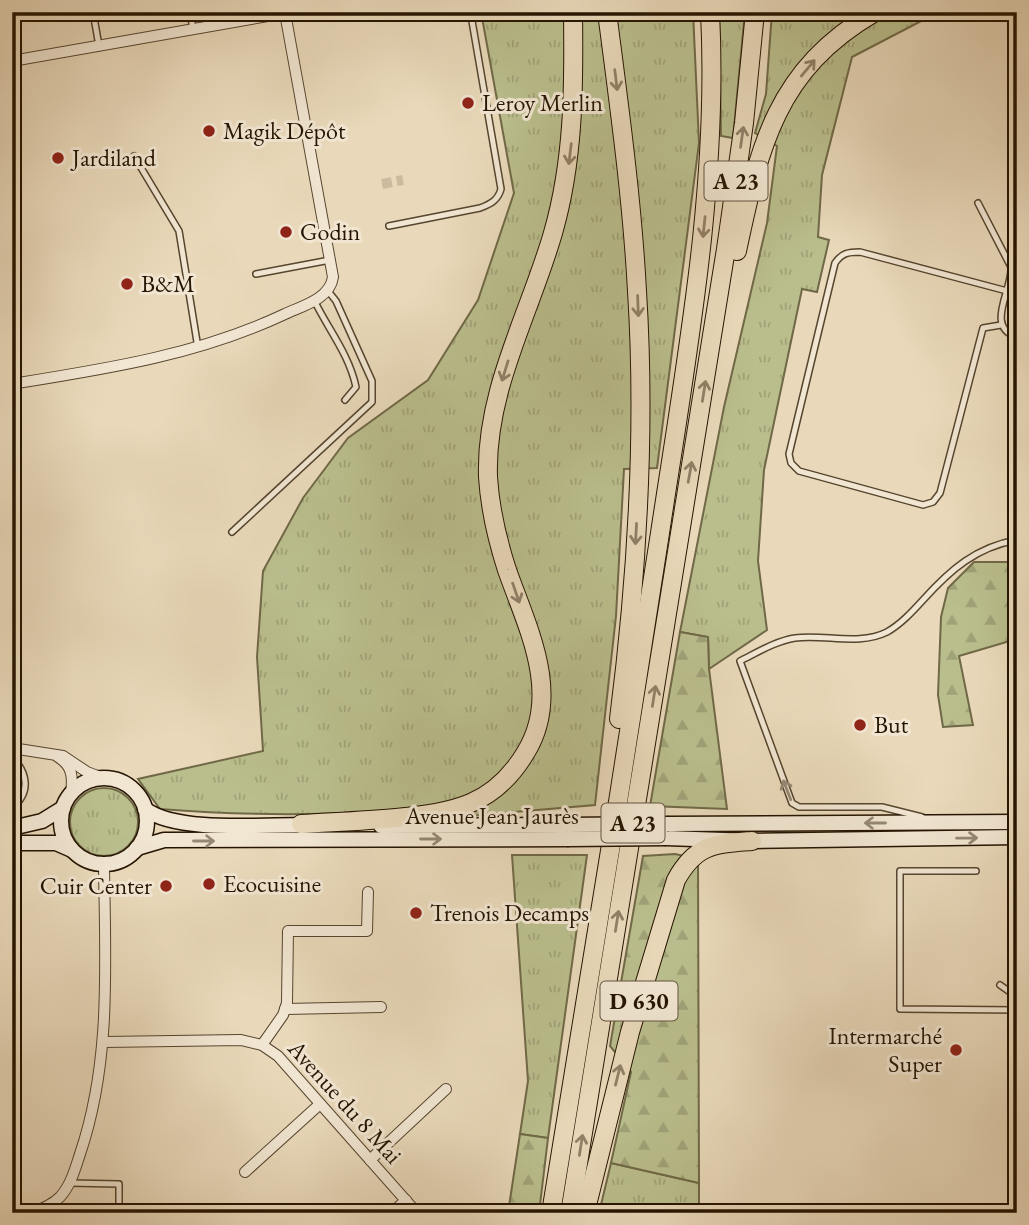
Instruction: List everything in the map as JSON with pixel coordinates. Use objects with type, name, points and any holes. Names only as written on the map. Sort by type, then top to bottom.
[{"type":"highway","points":[[301,824],[437,814],[464,806],[490,792],[506,779],[528,750],[538,725],[542,699],[539,664],[496,533],[490,496],[488,455],[492,421],[502,381],[553,232],[568,169],[573,107],[573,12]]},
{"type":"highway","points":[[607,12],[634,240],[640,379],[634,563],[627,654],[610,788],[613,827]]},
{"type":"highway","name":"A 23","points":[[551,1213],[659,541],[702,244],[713,105],[710,12]]},
{"type":"highway","name":"A 23","points":[[570,1213],[742,144],[755,12]]},
{"type":"highway","points":[[710,349],[730,282],[756,165],[776,114],[792,88],[820,54],[846,31],[874,12]]},
{"type":"highway","name":"D 630","points":[[585,1213],[630,1032],[676,880],[689,860],[705,848],[752,841]]},
{"type":"main road","points":[[12,843],[56,843],[89,861],[104,863],[125,858],[137,848],[146,830],[145,809],[130,786],[103,778],[85,782],[71,794],[63,808],[62,828],[73,850]]},
{"type":"main road","points":[[12,828],[38,822],[63,808]]},
{"type":"main road","name":"Avenue Jean Jaurès","points":[[145,809],[168,820],[197,824],[301,824],[567,832]]},
{"type":"main road","name":"Avenue Jean Jaurès","points":[[137,848],[164,840],[1017,822]]},
{"type":"main road","name":"Avenue Jean Jaurès","points":[[667,831],[752,841],[1017,837]]},
{"type":"street","points":[[12,61],[285,12],[333,277],[328,291],[314,300],[261,326],[198,348],[138,363],[12,384]]},
{"type":"street","points":[[12,748],[68,758],[87,772],[103,778]]},
{"type":"street","points":[[51,754],[69,767],[72,776],[71,794]]},
{"type":"street","points":[[34,1213],[57,1200],[69,1183],[88,1128],[99,1079],[104,1042],[104,863]]},
{"type":"street","points":[[262,1045],[285,1009],[288,931],[367,931],[368,892]]},
{"type":"street","points":[[285,1009],[381,1007]]},
{"type":"street","name":"Avenue du 8 Mai","points":[[104,1042],[241,1040],[262,1045],[278,1056],[417,1213]]},
{"type":"street","points":[[370,1160],[446,1089]]},
{"type":"street","points":[[245,1172],[320,1104]]},
{"type":"street","points":[[392,1213],[406,1200]]},
{"type":"lane","points":[[93,12],[99,46]]},
{"type":"lane","points":[[190,12],[193,29]]},
{"type":"lane","points":[[389,226],[480,208],[494,202],[500,193],[472,21],[468,12]]},
{"type":"lane","points":[[134,156],[179,231],[198,348]]},
{"type":"lane","points":[[978,203],[1012,267],[1000,315],[1001,325],[1008,334],[1017,337]]},
{"type":"lane","points":[[1001,325],[983,328],[940,493],[933,502],[923,505],[799,471],[791,464],[789,454],[835,263],[841,255],[860,252],[1007,291]]},
{"type":"lane","points":[[256,274],[330,260]]},
{"type":"lane","points":[[232,532],[372,402],[373,388],[369,373],[328,291]]},
{"type":"lane","points":[[314,300],[339,341],[354,378],[356,387],[345,400]]},
{"type":"lane","points":[[942,822],[888,808],[799,807],[792,803],[740,661],[795,638],[865,638],[880,635],[903,621],[943,578],[967,558],[996,545],[1017,540]]},
{"type":"lane","points":[[12,757],[23,770],[26,783],[24,795],[12,808]]},
{"type":"lane","points":[[976,871],[900,871],[900,1009],[1017,1010]]},
{"type":"lane","points":[[1000,985],[1017,997]]},
{"type":"lane","points":[[69,1183],[119,1184],[119,1213]]},
{"type":"green space","points":[[481,12],[693,12],[699,143],[657,468],[624,469],[616,616],[595,805],[457,817],[440,804],[335,814],[160,809],[138,779],[263,751],[257,657],[263,571],[303,498],[348,438],[428,380],[478,300],[514,193]]},
{"type":"green space","points":[[719,12],[745,12],[733,138],[721,136]]},
{"type":"green space","points":[[772,12],[1017,12],[1017,21],[923,20],[852,57],[822,175],[818,237],[829,240],[817,292],[802,289],[764,470],[758,561],[767,630],[709,669],[708,637],[680,632],[724,407],[767,223],[777,146],[755,133],[766,94]]},
{"type":"green space","points":[[974,562],[1017,562],[1017,607],[1010,641],[959,656],[973,725],[943,727],[938,695],[941,617],[948,588]]},
{"type":"green space","points":[[680,632],[708,637],[709,669],[727,809],[650,806]]},
{"type":"green space","points":[[104,788],[117,791],[128,798],[135,809],[138,822],[135,835],[128,846],[117,853],[104,856],[91,853],[80,846],[73,835],[70,822],[73,809],[80,798],[91,791]]},
{"type":"green space","points":[[675,854],[698,859],[699,1183],[611,1163],[631,1072],[610,1046],[643,856]]},
{"type":"green space","points":[[512,855],[587,855],[548,1138],[520,1134],[528,1081]]},
{"type":"green space","points":[[520,1134],[548,1138],[539,1213],[508,1213]]},
{"type":"green space","points":[[611,1163],[699,1183],[699,1213],[599,1213]]},
{"type":"tunnel","points":[[382,184],[403,180]]},
{"type":"place","name":"Leroy Merlin","points":[[468,103]]},
{"type":"place","name":"Magik Dépôt","points":[[209,131]]},
{"type":"place","name":"Jardiland","points":[[58,158]]},
{"type":"place","name":"Godin","points":[[286,232]]},
{"type":"place","name":"B&M","points":[[127,284]]},
{"type":"place","name":"But","points":[[860,725]]},
{"type":"place","name":"Ecocuisine","points":[[209,884]]},
{"type":"place","name":"Cuir Center","points":[[166,886]]},
{"type":"place","name":"Trenois Decamps","points":[[416,913]]},
{"type":"place","name":"Intermarché Super","points":[[956,1050]]}]
